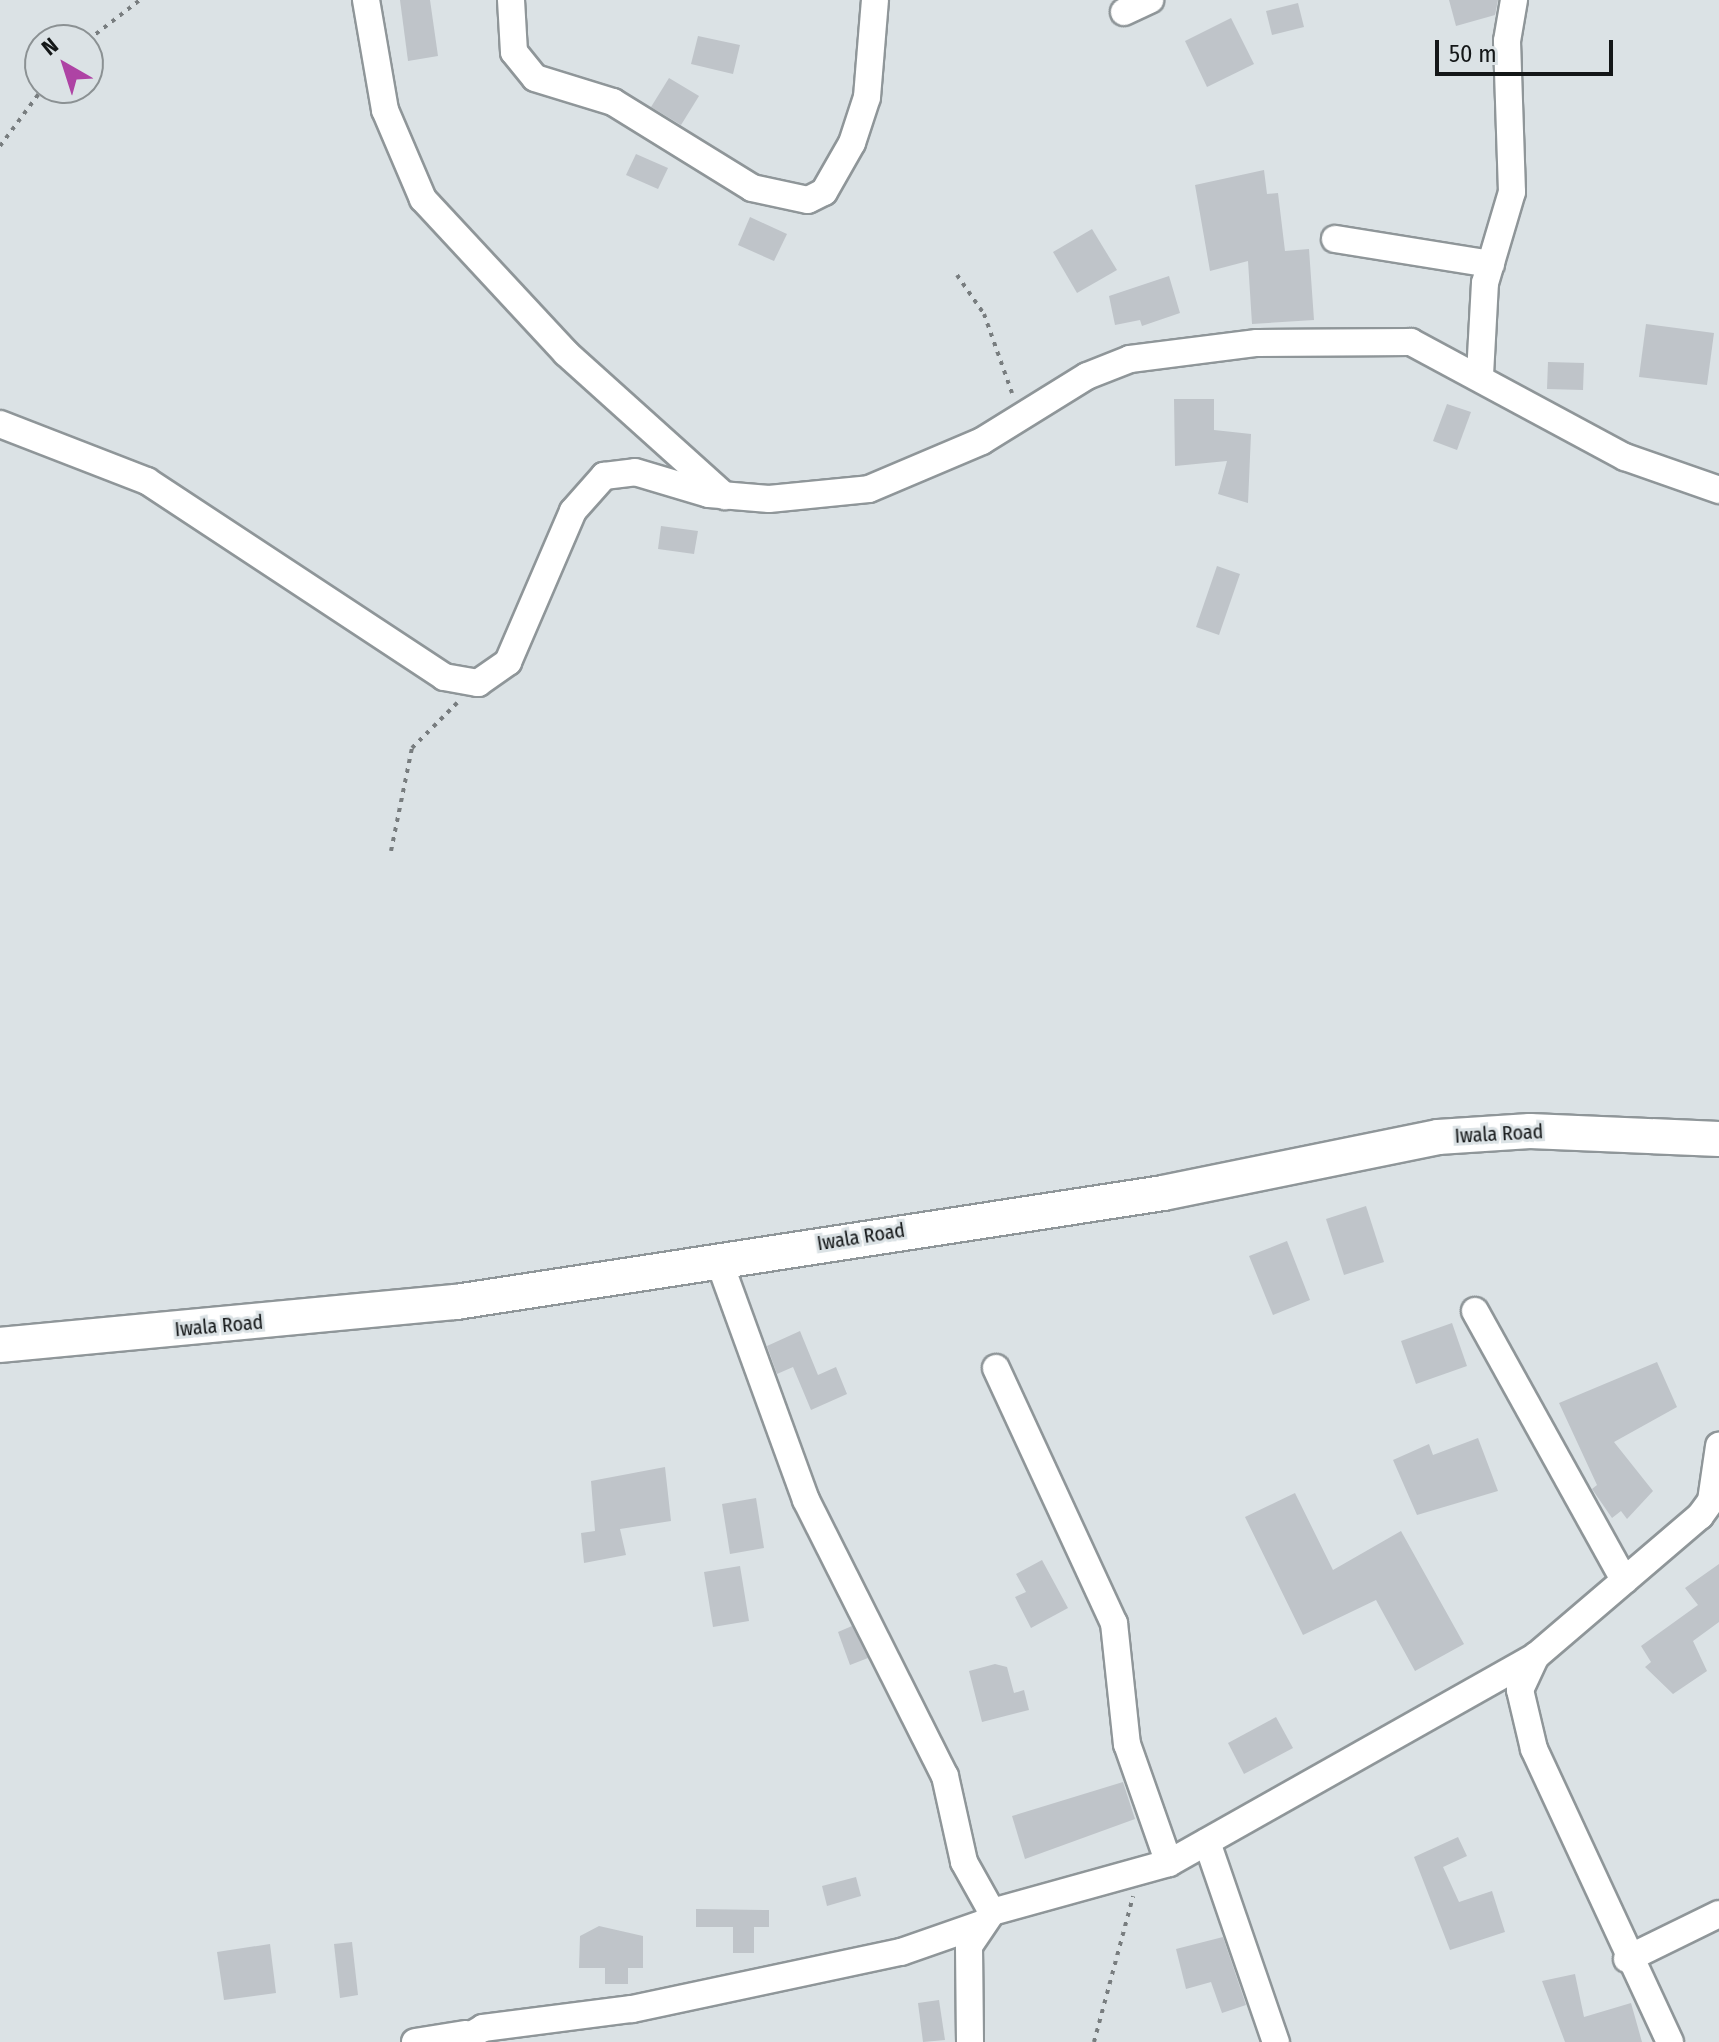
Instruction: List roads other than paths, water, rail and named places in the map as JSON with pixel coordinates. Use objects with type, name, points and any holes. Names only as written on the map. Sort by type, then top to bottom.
[{"type":"street","points":[[366,0],[385,110],[423,199],[566,353],[725,496]]},
{"type":"street","points":[[511,0],[514,52],[535,78],[598,94],[752,188],[808,200],[824,192],[852,143],[867,97],[875,0]]},
{"type":"street","points":[[1124,12],[1150,0]]},
{"type":"street","points":[[1480,375],[1491,264],[1512,192],[1507,41],[1514,0]]},
{"type":"street","points":[[1335,239],[1491,264]]},
{"type":"street","points":[[0,424],[147,481],[444,677],[478,683],[513,655],[588,486],[635,472],[725,496],[825,498],[869,489],[1025,415],[1109,365],[1257,343],[1411,342],[1480,375],[1625,457],[1719,490]]},
{"type":"street","name":"Iwala Road","points":[[0,1345],[375,1312],[1163,1193],[1438,1137],[1530,1131],[1719,1139]]},
{"type":"street","points":[[719,1261],[806,1500],[945,1776],[964,1862],[985,1918]]},
{"type":"street","points":[[1475,1311],[1624,1580]]},
{"type":"street","points":[[996,1368],[1114,1623],[1118,1705],[1169,1863]]},
{"type":"street","points":[[415,2042],[463,2038],[632,2009],[901,1952],[985,1918],[1134,1878],[1169,1863],[1536,1656],[1624,1580],[1715,1508],[1719,1446]]},
{"type":"street","points":[[1536,1656],[1520,1690],[1524,1719],[1627,1959],[1670,2042]]},
{"type":"street","points":[[1207,1842],[1276,2042]]},
{"type":"street","points":[[1627,1959],[1719,1914]]},
{"type":"street","points":[[970,2042],[969,1946],[985,1918]]}]
